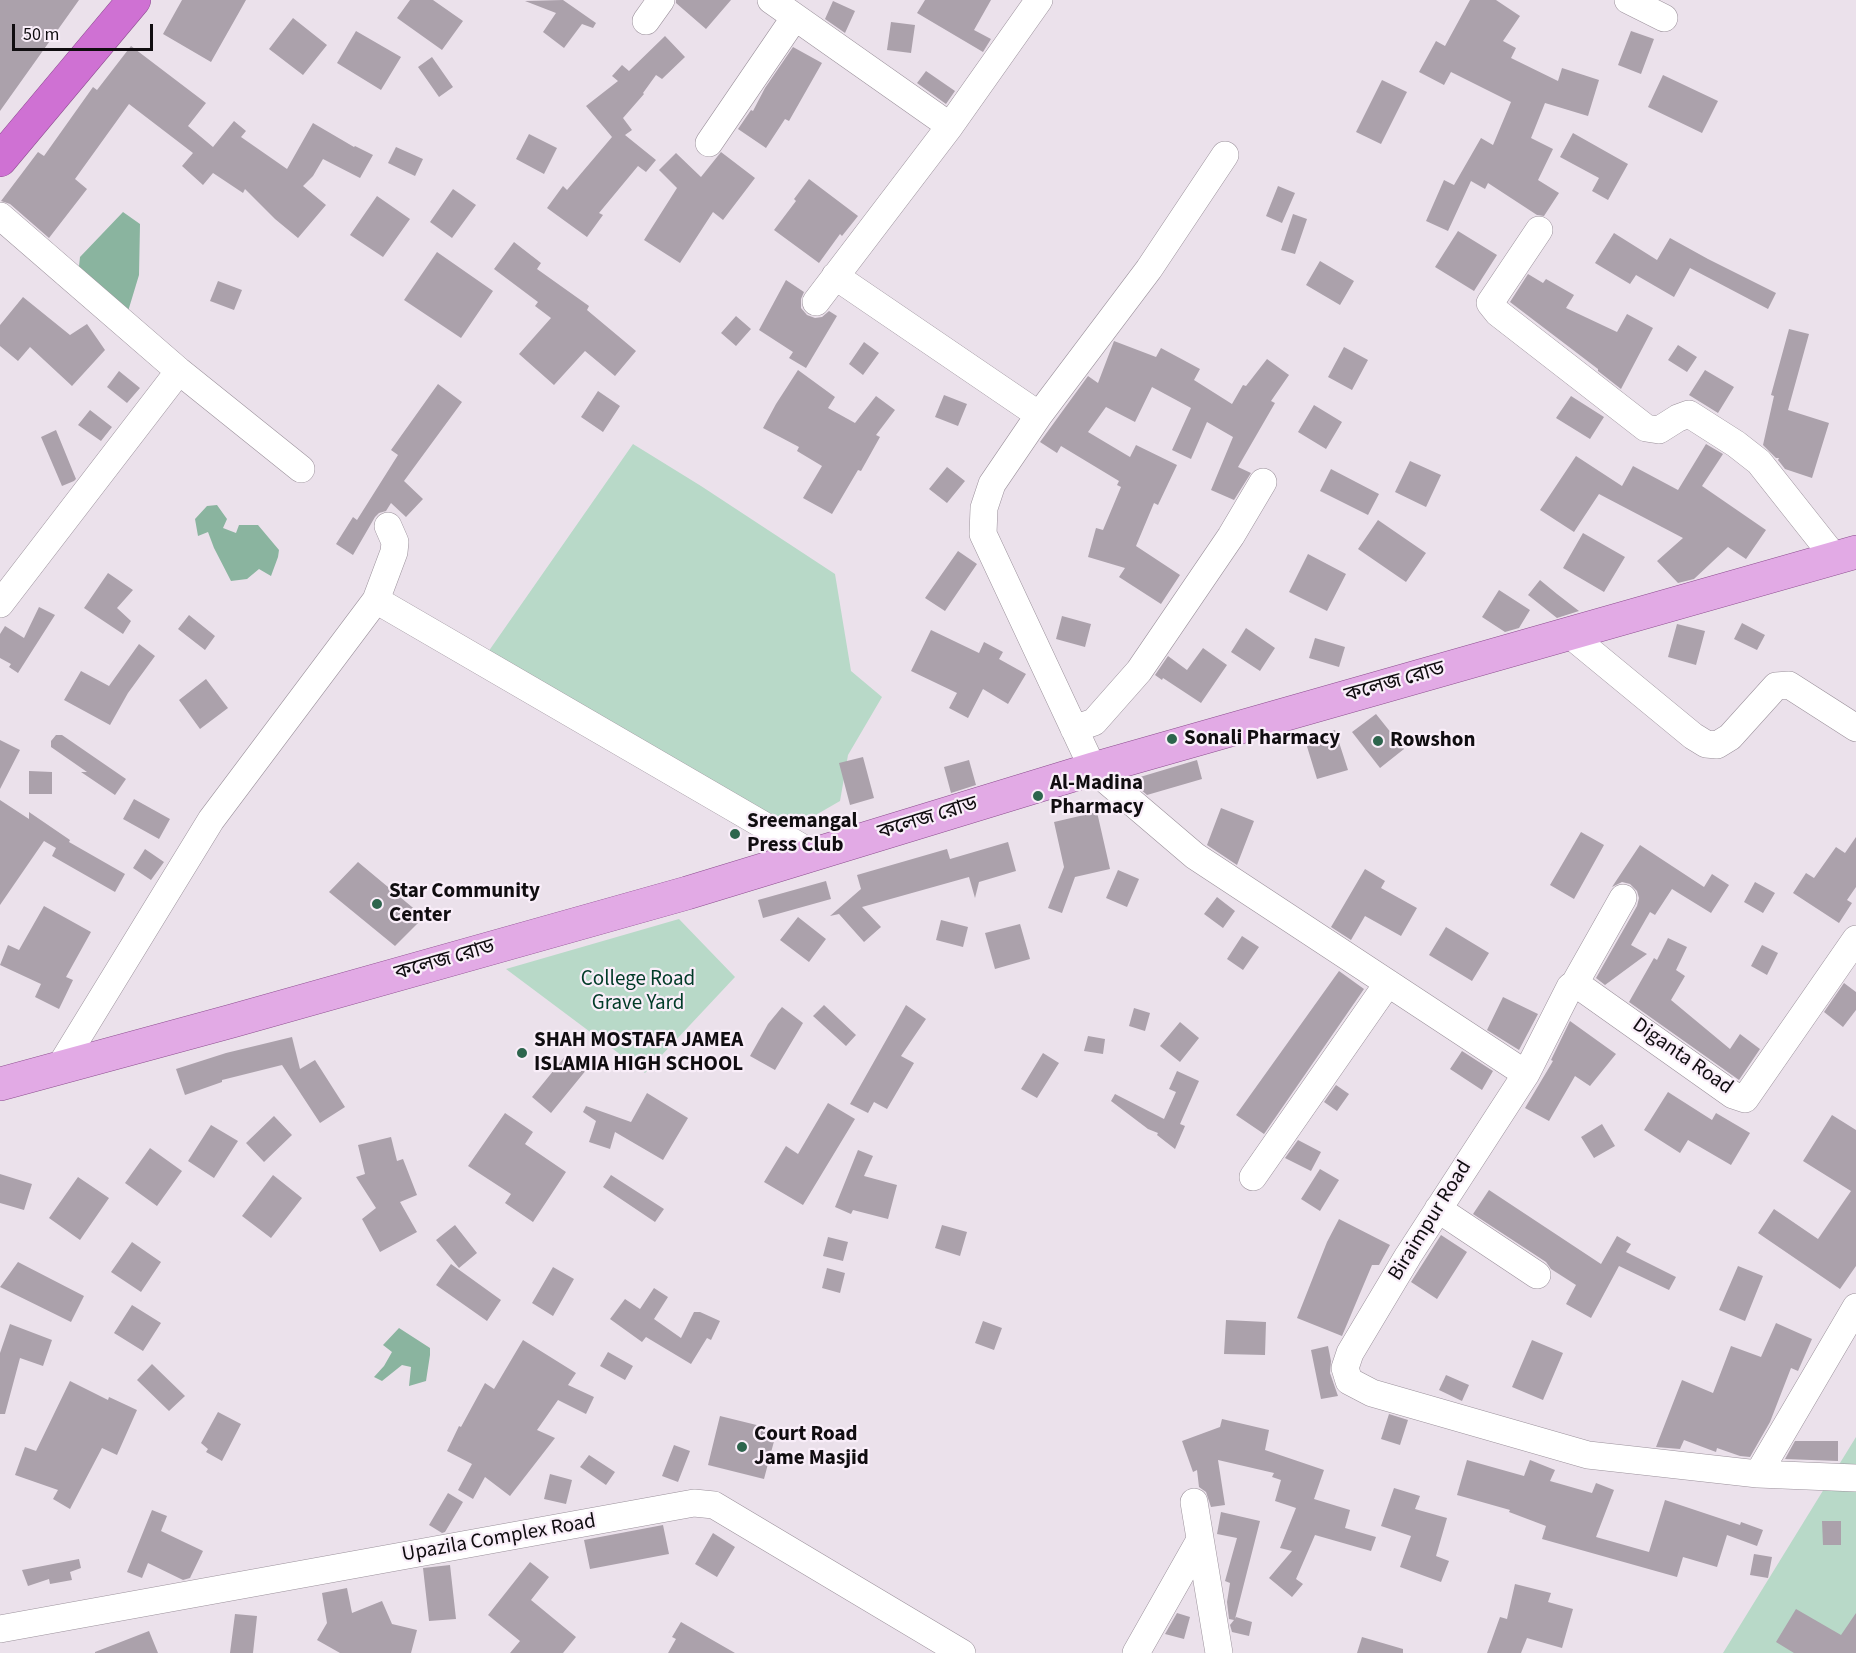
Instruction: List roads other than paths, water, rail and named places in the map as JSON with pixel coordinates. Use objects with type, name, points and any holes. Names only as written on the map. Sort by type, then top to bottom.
[{"type":"highway","points":[[0,160],[134,0]]},
{"type":"main road","name":"কলেজ রোড","points":[[0,1084],[687,893],[1093,770],[1846,555]]},
{"type":"street","points":[[816,302],[951,126],[1039,0]]},
{"type":"street","points":[[1628,0],[1664,18]]},
{"type":"street","points":[[709,142],[779,5],[951,126]]},
{"type":"street","points":[[1225,155],[1149,269],[1039,415],[992,484],[984,508],[983,534],[1093,770],[1195,856],[1526,1074],[1570,987],[1575,983],[1623,898]]},
{"type":"street","points":[[0,216],[179,371],[301,469]]},
{"type":"street","points":[[1539,230],[1490,303],[1498,313],[1646,428],[1659,430],[1689,414],[1736,444],[1759,462],[1846,555]]},
{"type":"street","points":[[835,276],[1039,415]]},
{"type":"street","points":[[0,604],[179,371]]},
{"type":"street","points":[[1074,729],[1094,722],[1139,672],[1231,536],[1263,482]]},
{"type":"street","points":[[59,1068],[211,820],[376,600],[394,552],[395,542],[388,526]]},
{"type":"street","points":[[376,600],[813,854]]},
{"type":"street","points":[[1568,633],[1693,736],[1706,744],[1717,745],[1730,737],[1776,686],[1789,685],[1856,728]]},
{"type":"street","name":"Diganta Road","points":[[1575,983],[1733,1095],[1745,1099],[1856,939]]},
{"type":"street","points":[[1253,1178],[1388,983]]},
{"type":"street","name":"Biraimpur Road","points":[[1526,1074],[1408,1256],[1350,1353],[1345,1368],[1349,1381],[1372,1393],[1588,1455],[1758,1474],[1856,1478]]},
{"type":"street","points":[[1438,1209],[1536,1275]]},
{"type":"street","points":[[1758,1474],[1856,1307]]},
{"type":"street","points":[[1194,1502],[1219,1653]]},
{"type":"street","name":"Upazila Complex Road","points":[[0,1629],[694,1503],[714,1505],[962,1653]]},
{"type":"street","points":[[1136,1653],[1200,1540]]},
{"type":"place","name":"Sonali Pharmacy","points":[[1172,739]]},
{"type":"place","name":"Rowshon","points":[[1378,741]]},
{"type":"place","name":"Al-Madina Pharmacy","points":[[1038,796]]},
{"type":"place","name":"Sreemangal Press Club","points":[[735,834]]},
{"type":"place","name":"Star Community Center","points":[[377,904]]},
{"type":"place","name":"SHAH MOSTAFA JAMEA ISLAMIA HIGH SCHOOL","points":[[522,1053]]},
{"type":"place","name":"Court Road Jame Masjid","points":[[742,1447]]},
{"type":"park label","name":"College Road Grave Yard","points":[[638,992]]}]
